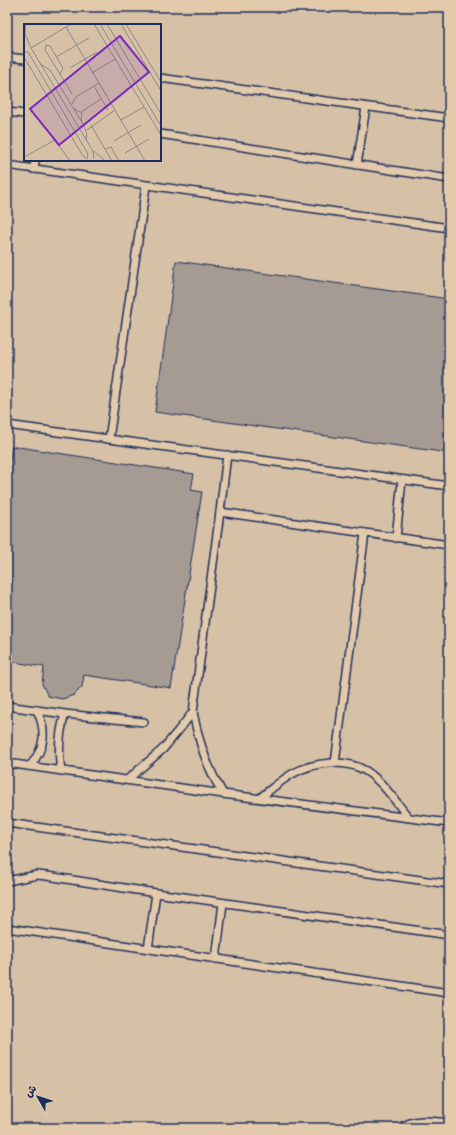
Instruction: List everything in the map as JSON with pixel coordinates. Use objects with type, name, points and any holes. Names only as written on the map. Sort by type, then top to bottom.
[{"type":"lane","points":[[7,56],[24,59]]},
{"type":"lane","points":[[161,78],[449,118]]},
{"type":"lane","points":[[357,165],[366,107]]},
{"type":"lane","points":[[7,112],[24,114]]},
{"type":"lane","points":[[161,134],[449,179]]},
{"type":"lane","points":[[34,169],[35,161]]},
{"type":"lane","points":[[7,165],[449,228]]},
{"type":"lane","points":[[108,439],[146,186]]},
{"type":"lane","points":[[7,425],[449,486]]},
{"type":"lane","points":[[223,794],[204,756],[197,734],[193,712],[220,512],[226,455]]},
{"type":"lane","points":[[396,538],[402,480]]},
{"type":"lane","points":[[220,512],[449,545]]},
{"type":"lane","points":[[335,763],[365,533]]},
{"type":"lane","points":[[7,706],[144,722]]},
{"type":"lane","points":[[30,766],[41,750],[43,740],[44,729],[37,710]]},
{"type":"lane","points":[[127,780],[163,748],[193,712]]},
{"type":"lane","points":[[61,771],[59,754],[60,736],[66,714]]},
{"type":"lane","points":[[7,763],[223,794],[446,822],[449,816]]},
{"type":"lane","points":[[260,798],[292,774],[305,768],[320,764],[335,763],[350,765],[366,771],[380,783],[408,817]]},
{"type":"lane","points":[[7,823],[449,884]]},
{"type":"lane","points":[[7,881],[37,875],[47,876],[449,935]]},
{"type":"lane","points":[[148,949],[156,893]]},
{"type":"lane","points":[[216,959],[223,903]]},
{"type":"lane","points":[[7,928],[449,993]]},
{"type":"lane","points":[[400,1128],[417,1121],[430,1120],[449,1123]]},
{"type":"building","points":[[176,261],[449,299],[449,453],[155,412]]},
{"type":"building","points":[[12,446],[194,474],[191,490],[202,492],[171,688],[84,675],[82,687],[74,695],[62,699],[48,696],[42,684],[44,667],[7,661],[7,465],[9,465]]}]
